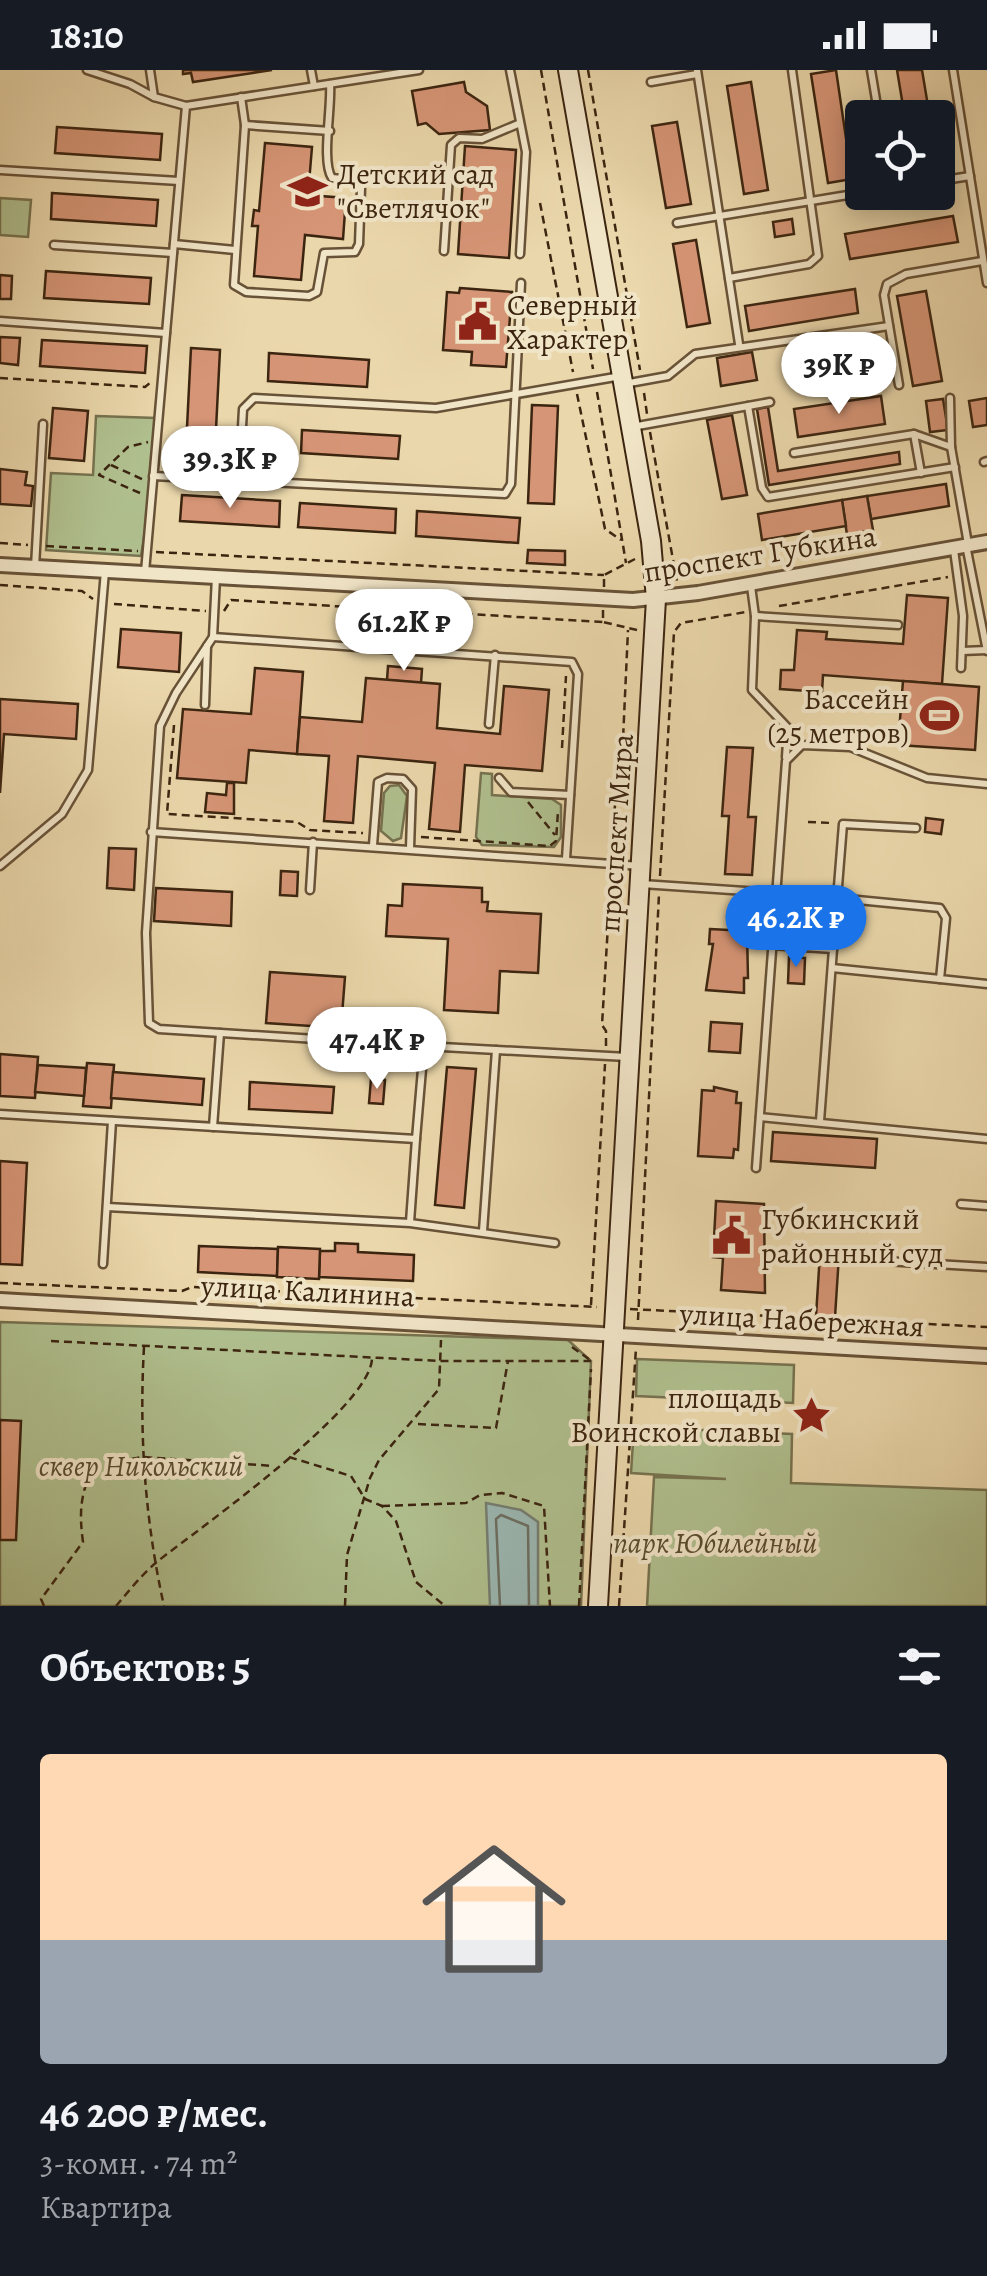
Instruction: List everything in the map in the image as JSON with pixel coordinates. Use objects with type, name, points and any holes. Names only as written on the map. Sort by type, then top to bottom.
[{"type":"main road","name":"проспект Мира","points":[[568,70],[640,426],[656,599],[647,878],[630,1057],[598,1606]]},
{"type":"street","name":"проспект Губкина","points":[[0,565],[590,599],[656,599],[987,542]]},
{"type":"street","name":"улица Калинина","points":[[0,1300],[614,1334]]},
{"type":"street","name":"улица Набережная","points":[[614,1334],[987,1356]]},
{"type":"lane","points":[[87,70],[186,106],[419,70]]},
{"type":"lane","points":[[150,70],[154,97]]},
{"type":"lane","points":[[312,70],[314,86]]},
{"type":"lane","points":[[510,70],[526,152],[520,254]]},
{"type":"lane","points":[[729,278],[814,261],[820,248],[792,70]]},
{"type":"lane","points":[[871,70],[877,100]]},
{"type":"lane","points":[[954,70],[987,283]]},
{"type":"lane","points":[[651,82],[697,72],[739,344]]},
{"type":"lane","points":[[241,97],[246,125],[233,276],[238,290],[309,296],[319,286],[324,253],[358,249],[362,188],[353,180],[328,174],[330,84]]},
{"type":"lane","points":[[145,573],[186,106]]},
{"type":"lane","points":[[444,251],[452,145],[459,138],[489,137],[518,124]]},
{"type":"lane","points":[[246,125],[330,131]]},
{"type":"lane","points":[[0,170],[179,181]]},
{"type":"lane","points":[[955,178],[970,176]]},
{"type":"lane","points":[[677,223],[845,196]]},
{"type":"lane","points":[[54,244],[173,254]]},
{"type":"lane","points":[[174,244],[235,250]]},
{"type":"lane","points":[[900,385],[884,295],[887,284],[894,278],[982,261]]},
{"type":"lane","points":[[153,479],[505,494],[511,484],[521,283]]},
{"type":"lane","points":[[0,321],[166,333]]},
{"type":"lane","points":[[239,481],[243,410],[254,398],[426,408],[595,381],[629,381],[676,372],[695,354],[739,344],[782,344],[889,326]]},
{"type":"lane","points":[[950,398],[951,447],[963,546],[987,650],[962,651]]},
{"type":"lane","points":[[640,426],[770,402]]},
{"type":"lane","points":[[748,406],[762,488],[768,497],[955,467]]},
{"type":"lane","points":[[35,567],[43,424]]},
{"type":"lane","points":[[794,453],[914,434],[951,447]]},
{"type":"lane","points":[[914,434],[921,474]]},
{"type":"lane","points":[[961,668],[963,616],[958,576],[963,546]]},
{"type":"lane","points":[[0,866],[62,814],[82,786],[92,752],[105,571]]},
{"type":"lane","points":[[216,578],[213,636],[160,726],[146,933],[149,1023],[159,1029],[630,1057]]},
{"type":"lane","points":[[751,584],[755,613],[752,690],[788,728],[756,1168]]},
{"type":"lane","points":[[755,613],[898,625]]},
{"type":"lane","points":[[213,636],[567,660],[577,668],[566,859]]},
{"type":"lane","points":[[205,705],[207,645]]},
{"type":"lane","points":[[488,724],[494,655]]},
{"type":"lane","points":[[786,761],[802,746],[850,747],[927,778],[987,784]]},
{"type":"lane","points":[[373,846],[378,782],[386,778],[403,779],[412,789],[410,848]]},
{"type":"lane","points":[[498,778],[512,792],[570,795]]},
{"type":"lane","points":[[820,1121],[843,824],[916,828]]},
{"type":"lane","points":[[151,832],[566,859],[611,864],[647,878],[775,893]]},
{"type":"lane","points":[[310,890],[314,842]]},
{"type":"lane","points":[[838,898],[940,908],[946,918],[940,979]]},
{"type":"lane","points":[[771,945],[834,950]]},
{"type":"lane","points":[[832,968],[987,984]]},
{"type":"lane","points":[[214,1127],[220,1033]]},
{"type":"lane","points":[[410,1223],[424,1046]]},
{"type":"lane","points":[[483,1232],[496,1050]]},
{"type":"lane","points":[[0,1114],[416,1139]]},
{"type":"lane","points":[[760,1116],[987,1139]]},
{"type":"lane","points":[[103,1264],[112,1120]]},
{"type":"lane","points":[[961,1204],[987,1206]]},
{"type":"lane","points":[[107,1207],[410,1223],[555,1243]]},
{"type":"lane","points":[[850,1259],[987,1267]]},
{"type":"path","points":[[542,70],[626,563]]},
{"type":"path","points":[[588,70],[629,381],[676,573]]},
{"type":"path","points":[[0,378],[145,387],[153,378]]},
{"type":"path","points":[[152,496],[132,492],[99,475],[128,447],[140,442],[156,443]]},
{"type":"path","points":[[109,464],[153,479]]},
{"type":"path","points":[[0,543],[604,575]]},
{"type":"path","points":[[958,576],[681,623],[674,632],[647,878],[639,1310],[987,1327]]},
{"type":"path","points":[[0,586],[82,591],[102,604],[226,612],[231,600],[603,622]]},
{"type":"path","points":[[0,1283],[182,1291],[192,1287],[591,1307],[606,1056],[606,1031],[602,1025],[628,630]]},
{"type":"path","points":[[524,797],[556,836]]},
{"type":"path","points":[[808,822],[843,824]]},
{"type":"path","points":[[345,1606],[347,1555],[365,1499],[379,1460],[438,1389],[441,1337]]},
{"type":"path","points":[[51,1341],[440,1361],[591,1361]]},
{"type":"path","points":[[144,1346],[142,1457],[164,1606]]},
{"type":"path","points":[[116,1606],[155,1564],[211,1524],[339,1416],[371,1369],[372,1358]]},
{"type":"path","points":[[418,1424],[496,1428],[508,1361]]},
{"type":"path","points":[[619,1606],[632,1364]]},
{"type":"path","points":[[578,1606],[590,1369]]},
{"type":"path","points":[[288,1456],[341,1470],[359,1484],[365,1499],[382,1506],[396,1521],[416,1582],[445,1606]]},
{"type":"path","points":[[44,1606],[42,1598],[83,1542],[80,1515],[84,1485],[95,1465],[142,1457],[278,1466]]},
{"type":"path","points":[[382,1506],[466,1502],[480,1495],[502,1493],[544,1506],[550,1606]]},
{"type":"green space","points":[[0,198],[31,200],[28,237],[0,235]]},
{"type":"green space","points":[[96,416],[156,418],[150,473],[153,482],[141,556],[46,550],[51,473],[93,475]]},
{"type":"green space","points":[[481,773],[492,774],[492,795],[552,799],[561,805],[561,837],[554,847],[482,845],[476,837]]},
{"type":"green space","points":[[399,785],[407,796],[401,838],[393,841],[381,831],[384,793],[390,786]]},
{"type":"green space","name":"сквер Никольский","points":[[0,1322],[568,1340],[591,1361],[581,1606],[0,1606]]},
{"type":"green space","points":[[637,1359],[794,1365],[793,1403],[636,1396]]},
{"type":"green space","name":"парк Юбилейный","points":[[634,1427],[792,1434],[791,1483],[987,1490],[987,1606],[647,1606],[654,1477],[726,1479],[631,1473]]},
{"type":"water","points":[[486,1503],[521,1510],[538,1522],[538,1606],[490,1606]]},
{"type":"building","points":[[183,70],[272,70],[193,82],[191,73],[183,74]]},
{"type":"building","points":[[836,70],[845,131],[845,180],[828,183],[811,74]]},
{"type":"building","points":[[897,70],[922,70],[927,100],[902,100]]},
{"type":"building","points":[[464,82],[466,92],[487,106],[490,130],[439,134],[426,123],[418,125],[412,91]]},
{"type":"building","points":[[751,82],[768,190],[744,194],[727,86]]},
{"type":"building","points":[[677,122],[691,204],[666,208],[652,126]]},
{"type":"building","points":[[57,127],[162,134],[160,160],[55,153]]},
{"type":"building","points":[[265,143],[312,147],[308,195],[346,198],[343,239],[305,235],[301,280],[254,276],[258,226],[252,226],[254,210],[259,211]]},
{"type":"building","points":[[465,146],[516,150],[509,258],[458,254]]},
{"type":"building","points":[[52,193],[158,200],[156,226],[51,219]]},
{"type":"building","points":[[953,216],[958,242],[850,259],[845,234]]},
{"type":"building","points":[[792,219],[794,234],[775,237],[773,222]]},
{"type":"building","points":[[696,240],[710,323],[687,327],[673,244]]},
{"type":"building","points":[[46,271],[151,278],[149,304],[44,298]]},
{"type":"building","points":[[0,275],[12,276],[11,299],[0,299]]},
{"type":"building","name":"Северный Характер","points":[[460,288],[512,292],[506,367],[471,365],[472,352],[443,350],[447,292],[459,293]]},
{"type":"building","points":[[855,289],[858,313],[749,331],[745,306]]},
{"type":"building","points":[[926,291],[942,381],[913,386],[897,296]]},
{"type":"building","points":[[0,337],[20,338],[18,365],[0,363]]},
{"type":"building","points":[[42,340],[147,346],[145,373],[40,366]]},
{"type":"building","points":[[191,348],[220,350],[215,449],[186,447]]},
{"type":"building","points":[[752,352],[757,380],[721,386],[717,358]]},
{"type":"building","points":[[269,353],[369,360],[367,387],[268,381]]},
{"type":"building","points":[[820,360],[822,374],[796,378],[794,365]]},
{"type":"building","points":[[881,396],[885,424],[798,437],[794,409]]},
{"type":"building","points":[[987,398],[987,425],[973,427],[969,401]]},
{"type":"building","points":[[943,399],[948,430],[930,432],[926,401]]},
{"type":"building","points":[[532,405],[558,406],[554,504],[528,503]]},
{"type":"building","points":[[768,407],[778,471],[899,452],[900,464],[769,485],[757,409]]},
{"type":"building","points":[[53,408],[88,411],[84,461],[49,458]]},
{"type":"building","points":[[732,415],[747,495],[722,499],[707,420]]},
{"type":"building","points":[[302,430],[400,436],[398,459],[301,453]]},
{"type":"building","points":[[0,469],[27,472],[25,485],[33,486],[31,506],[0,504]]},
{"type":"building","points":[[946,484],[949,506],[871,519],[867,496]]},
{"type":"building","points":[[182,495],[280,501],[279,527],[180,521]]},
{"type":"building","points":[[867,496],[873,530],[847,535],[842,500]]},
{"type":"building","points":[[842,500],[846,526],[762,540],[758,514]]},
{"type":"building","points":[[300,503],[396,509],[395,533],[298,527]]},
{"type":"building","points":[[417,511],[520,518],[518,543],[416,536]]},
{"type":"building","points":[[528,550],[565,551],[565,565],[527,563]]},
{"type":"building","points":[[907,595],[948,598],[942,684],[823,675],[822,692],[780,689],[781,670],[794,670],[797,630],[827,632],[826,639],[903,644]]},
{"type":"building","points":[[121,629],[181,633],[179,672],[118,667]]},
{"type":"building","points":[[388,666],[422,669],[421,683],[387,680]]},
{"type":"building","points":[[255,668],[303,672],[297,754],[249,750],[246,783],[177,778],[183,709],[251,714]]},
{"type":"building","points":[[366,678],[440,684],[437,728],[500,734],[504,686],[549,690],[542,771],[465,765],[460,832],[429,829],[435,763],[358,756],[353,823],[324,821],[329,756],[297,754],[300,717],[362,722]]},
{"type":"building","name":"Бассейн (25 метров)","points":[[903,681],[979,687],[975,750],[898,745]]},
{"type":"building","points":[[0,699],[78,704],[76,739],[4,734],[0,793]]},
{"type":"building","points":[[727,747],[753,748],[748,817],[756,817],[752,875],[725,874],[729,816],[722,816]]},
{"type":"building","points":[[227,783],[234,783],[234,814],[205,812],[207,793],[226,795]]},
{"type":"building","points":[[926,818],[943,820],[941,834],[925,832]]},
{"type":"building","points":[[109,848],[136,849],[134,890],[107,888]]},
{"type":"building","points":[[281,871],[298,872],[297,896],[280,895]]},
{"type":"building","points":[[403,884],[482,888],[487,911],[541,914],[538,973],[500,971],[498,1013],[444,1010],[448,939],[386,936],[388,905],[402,906]]},
{"type":"building","points":[[156,888],[232,892],[231,926],[154,921]]},
{"type":"building","points":[[710,929],[747,931],[748,978],[744,978],[744,993],[706,990],[713,944],[709,944]]},
{"type":"building","points":[[789,957],[805,958],[804,984],[788,983]]},
{"type":"building","points":[[270,972],[345,977],[341,1028],[266,1023]]},
{"type":"building","points":[[711,1022],[742,1024],[740,1053],[709,1051]]},
{"type":"building","points":[[0,1054],[38,1057],[35,1098],[0,1096]]},
{"type":"building","points":[[87,1063],[114,1065],[111,1108],[83,1106]]},
{"type":"building","points":[[38,1065],[86,1068],[84,1096],[35,1092]]},
{"type":"building","points":[[447,1067],[476,1069],[464,1208],[435,1205]]},
{"type":"building","points":[[113,1072],[204,1079],[202,1105],[111,1098]]},
{"type":"building","points":[[371,1079],[385,1080],[383,1104],[369,1103]]},
{"type":"building","points":[[250,1082],[334,1087],[332,1113],[249,1109]]},
{"type":"building","points":[[714,1087],[737,1092],[736,1103],[741,1103],[738,1150],[734,1149],[733,1158],[698,1156],[702,1090],[714,1091]]},
{"type":"building","points":[[773,1132],[877,1139],[875,1168],[771,1161]]},
{"type":"building","points":[[0,1161],[27,1163],[22,1265],[0,1264]]},
{"type":"building","points":[[716,1201],[764,1204],[765,1293],[721,1290],[723,1258],[713,1257]]},
{"type":"building","points":[[335,1243],[358,1244],[358,1252],[414,1255],[413,1281],[319,1277],[320,1251],[335,1251]]},
{"type":"building","points":[[199,1246],[278,1249],[277,1276],[198,1272]]},
{"type":"building","points":[[278,1247],[320,1249],[319,1279],[277,1277]]},
{"type":"building","points":[[820,1253],[839,1255],[835,1317],[816,1316]]},
{"type":"building","points":[[0,1420],[21,1421],[16,1540],[0,1540]]},
{"type":"place","name":"Детский сад \"Светлячок\"","points":[[307,191]]},
{"type":"place","name":"Северный Характер","points":[[477,322]]},
{"type":"place","name":"Бассейн (25 метров)","points":[[939,716]]},
{"type":"place","name":"Губкинский районный суд","points":[[731,1236]]},
{"type":"place","name":"площадь Воинской славы","points":[[811,1415]]}]
